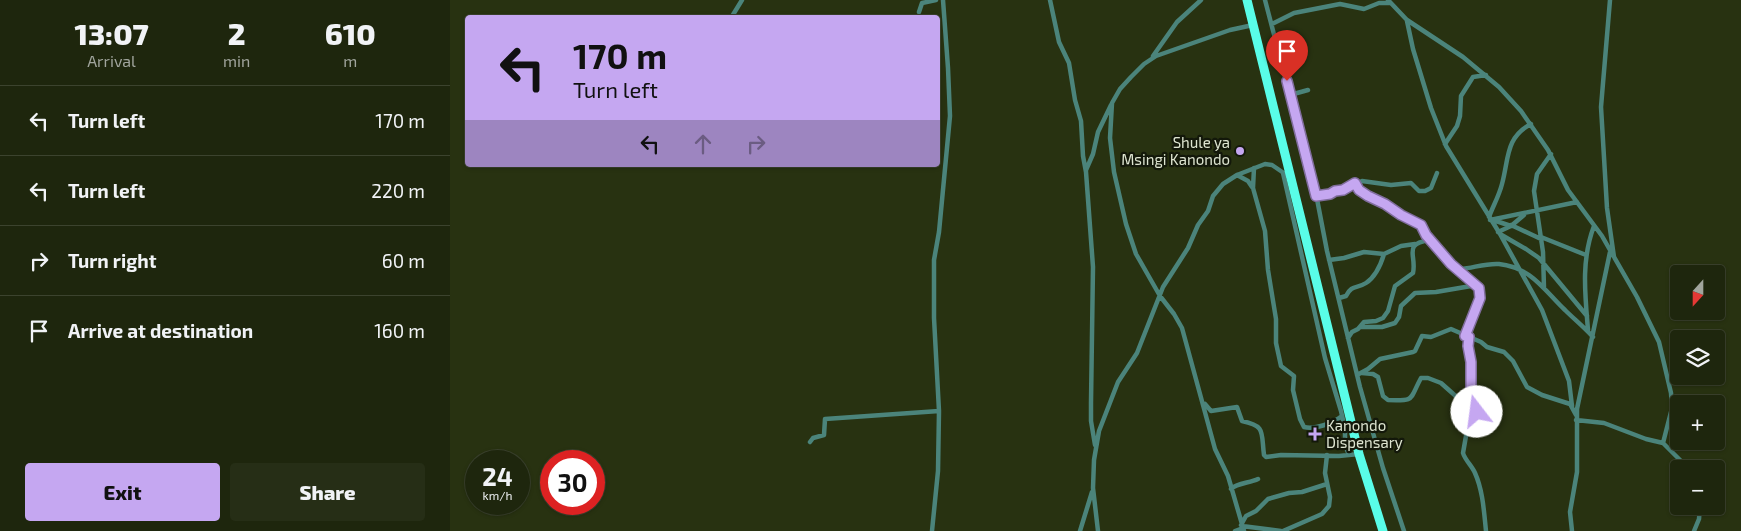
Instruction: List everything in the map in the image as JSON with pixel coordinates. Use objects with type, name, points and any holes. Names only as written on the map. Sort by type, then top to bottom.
[{"type":"highway","points":[[1247,0],[1359,454],[1383,531]]},
{"type":"street","points":[[733,15],[742,0]]},
{"type":"street","points":[[919,12],[922,3],[936,0]]},
{"type":"street","points":[[932,531],[938,471],[939,411],[934,318],[934,260],[950,116],[943,0]]},
{"type":"street","points":[[1050,0],[1059,42],[1069,63],[1075,100],[1081,121],[1093,267],[1091,421],[1096,448]]},
{"type":"street","points":[[1086,170],[1093,154],[1095,140],[1101,125],[1120,89],[1151,59],[1177,22],[1201,0]]},
{"type":"street","points":[[1266,0],[1316,196],[1348,339],[1359,374],[1371,427],[1404,531]]},
{"type":"street","points":[[1610,0],[1601,107],[1607,208],[1615,260]]},
{"type":"street","points":[[1272,24],[1294,14],[1340,4],[1364,9],[1379,3],[1388,2],[1407,20],[1463,57],[1512,100],[1551,154],[1568,190],[1610,251],[1645,311],[1663,355],[1671,393],[1672,408],[1663,443]]},
{"type":"street","points":[[1407,20],[1413,49],[1431,108],[1445,144],[1456,165],[1491,219],[1544,316],[1569,381],[1572,406],[1577,418]]},
{"type":"street","points":[[1151,59],[1221,32],[1254,25]]},
{"type":"street","points":[[1445,144],[1457,126],[1460,116],[1461,96],[1466,90],[1468,83],[1473,78],[1486,76]]},
{"type":"street","points":[[1290,95],[1308,90]]},
{"type":"street","points":[[1112,104],[1110,138],[1119,199],[1136,254],[1160,296],[1182,328],[1215,449],[1228,476],[1242,528]]},
{"type":"street","points":[[1491,219],[1500,190],[1510,145],[1520,131],[1531,124]]},
{"type":"street","points":[[1544,288],[1544,264],[1536,211],[1535,182],[1537,174],[1551,154]]},
{"type":"street","points":[[1098,531],[1093,488],[1096,448],[1104,418],[1118,382],[1134,358],[1163,287],[1186,252],[1198,225],[1206,214],[1213,196],[1224,184],[1237,175],[1265,164],[1272,166],[1292,179]]},
{"type":"street","points":[[1252,188],[1254,168]]},
{"type":"street","points":[[1283,173],[1325,358],[1342,416],[1345,429],[1345,446],[1349,455]]},
{"type":"street","points":[[1316,196],[1343,190],[1362,181],[1391,185],[1411,182],[1417,190],[1423,192],[1431,188],[1437,173]]},
{"type":"street","points":[[1237,175],[1248,181],[1252,188],[1265,231],[1268,270],[1276,319],[1276,343],[1282,366],[1294,376],[1293,390],[1303,425],[1309,428],[1318,426],[1334,421],[1342,416]]},
{"type":"street","points":[[1355,183],[1359,190],[1368,196],[1385,204],[1408,219],[1418,222],[1424,233],[1451,264],[1477,284],[1479,288],[1480,298],[1467,336],[1471,362],[1471,387],[1478,416],[1466,436],[1463,453],[1479,484],[1486,531]]},
{"type":"street","points":[[1491,219],[1525,214],[1577,202]]},
{"type":"street","points":[[1499,233],[1525,214]]},
{"type":"street","points":[[1491,219],[1586,255]]},
{"type":"street","points":[[1588,331],[1584,278],[1586,255],[1594,226]]},
{"type":"street","points":[[1499,233],[1531,251],[1544,264],[1586,316]]},
{"type":"street","points":[[1329,260],[1364,252],[1384,254],[1401,246],[1430,240]]},
{"type":"street","points":[[1348,339],[1352,332],[1364,322],[1380,320],[1387,314],[1395,286],[1412,273],[1411,251],[1415,244]]},
{"type":"street","points":[[1572,531],[1570,512],[1577,472],[1577,418],[1580,392],[1610,251]]},
{"type":"street","points":[[1339,298],[1346,296],[1350,289],[1365,284],[1381,264],[1384,254]]},
{"type":"street","points":[[1458,269],[1498,264],[1517,268],[1528,273],[1593,337]]},
{"type":"street","points":[[1360,327],[1382,327],[1396,323],[1399,318],[1400,306],[1415,293],[1436,292],[1477,284]]},
{"type":"street","points":[[1359,374],[1380,359],[1413,352],[1422,336],[1431,337],[1451,329],[1481,342],[1487,347],[1504,352],[1513,361],[1527,387],[1537,393],[1572,406]]},
{"type":"street","points":[[1359,374],[1376,375],[1380,381],[1383,397],[1388,400],[1410,399],[1421,378],[1433,379],[1448,388],[1478,416]]},
{"type":"street","points":[[1203,401],[1211,412],[1237,406],[1242,420],[1256,424],[1259,427],[1266,457],[1359,454]]},
{"type":"street","points":[[810,442],[813,438],[824,435],[825,419],[939,411]]},
{"type":"street","points":[[1577,418],[1604,423],[1646,439],[1663,443],[1680,460]]},
{"type":"street","points":[[1235,531],[1247,526],[1282,531],[1324,512],[1330,501],[1325,472],[1328,455]]},
{"type":"street","points":[[1231,489],[1234,486],[1258,479]]},
{"type":"street","points":[[1242,528],[1246,516],[1256,511],[1268,499],[1289,493],[1302,492],[1327,484]]},
{"type":"street","points":[[1080,531],[1093,488]]},
{"type":"street","points":[[1694,531],[1699,515]]},
{"type":"place","name":"Shule ya Msingi Kanondo","points":[[1240,151]]},
{"type":"place","name":"Kanondo Dispensary","points":[[1315,434]]},
{"type":"route","points":[[1287,81],[1316,196],[1346,189],[1355,183],[1359,190],[1376,201],[1392,207],[1408,219],[1418,222],[1424,233],[1451,264],[1477,284],[1480,298],[1465,336],[1469,337],[1471,387],[1477,412]]}]
